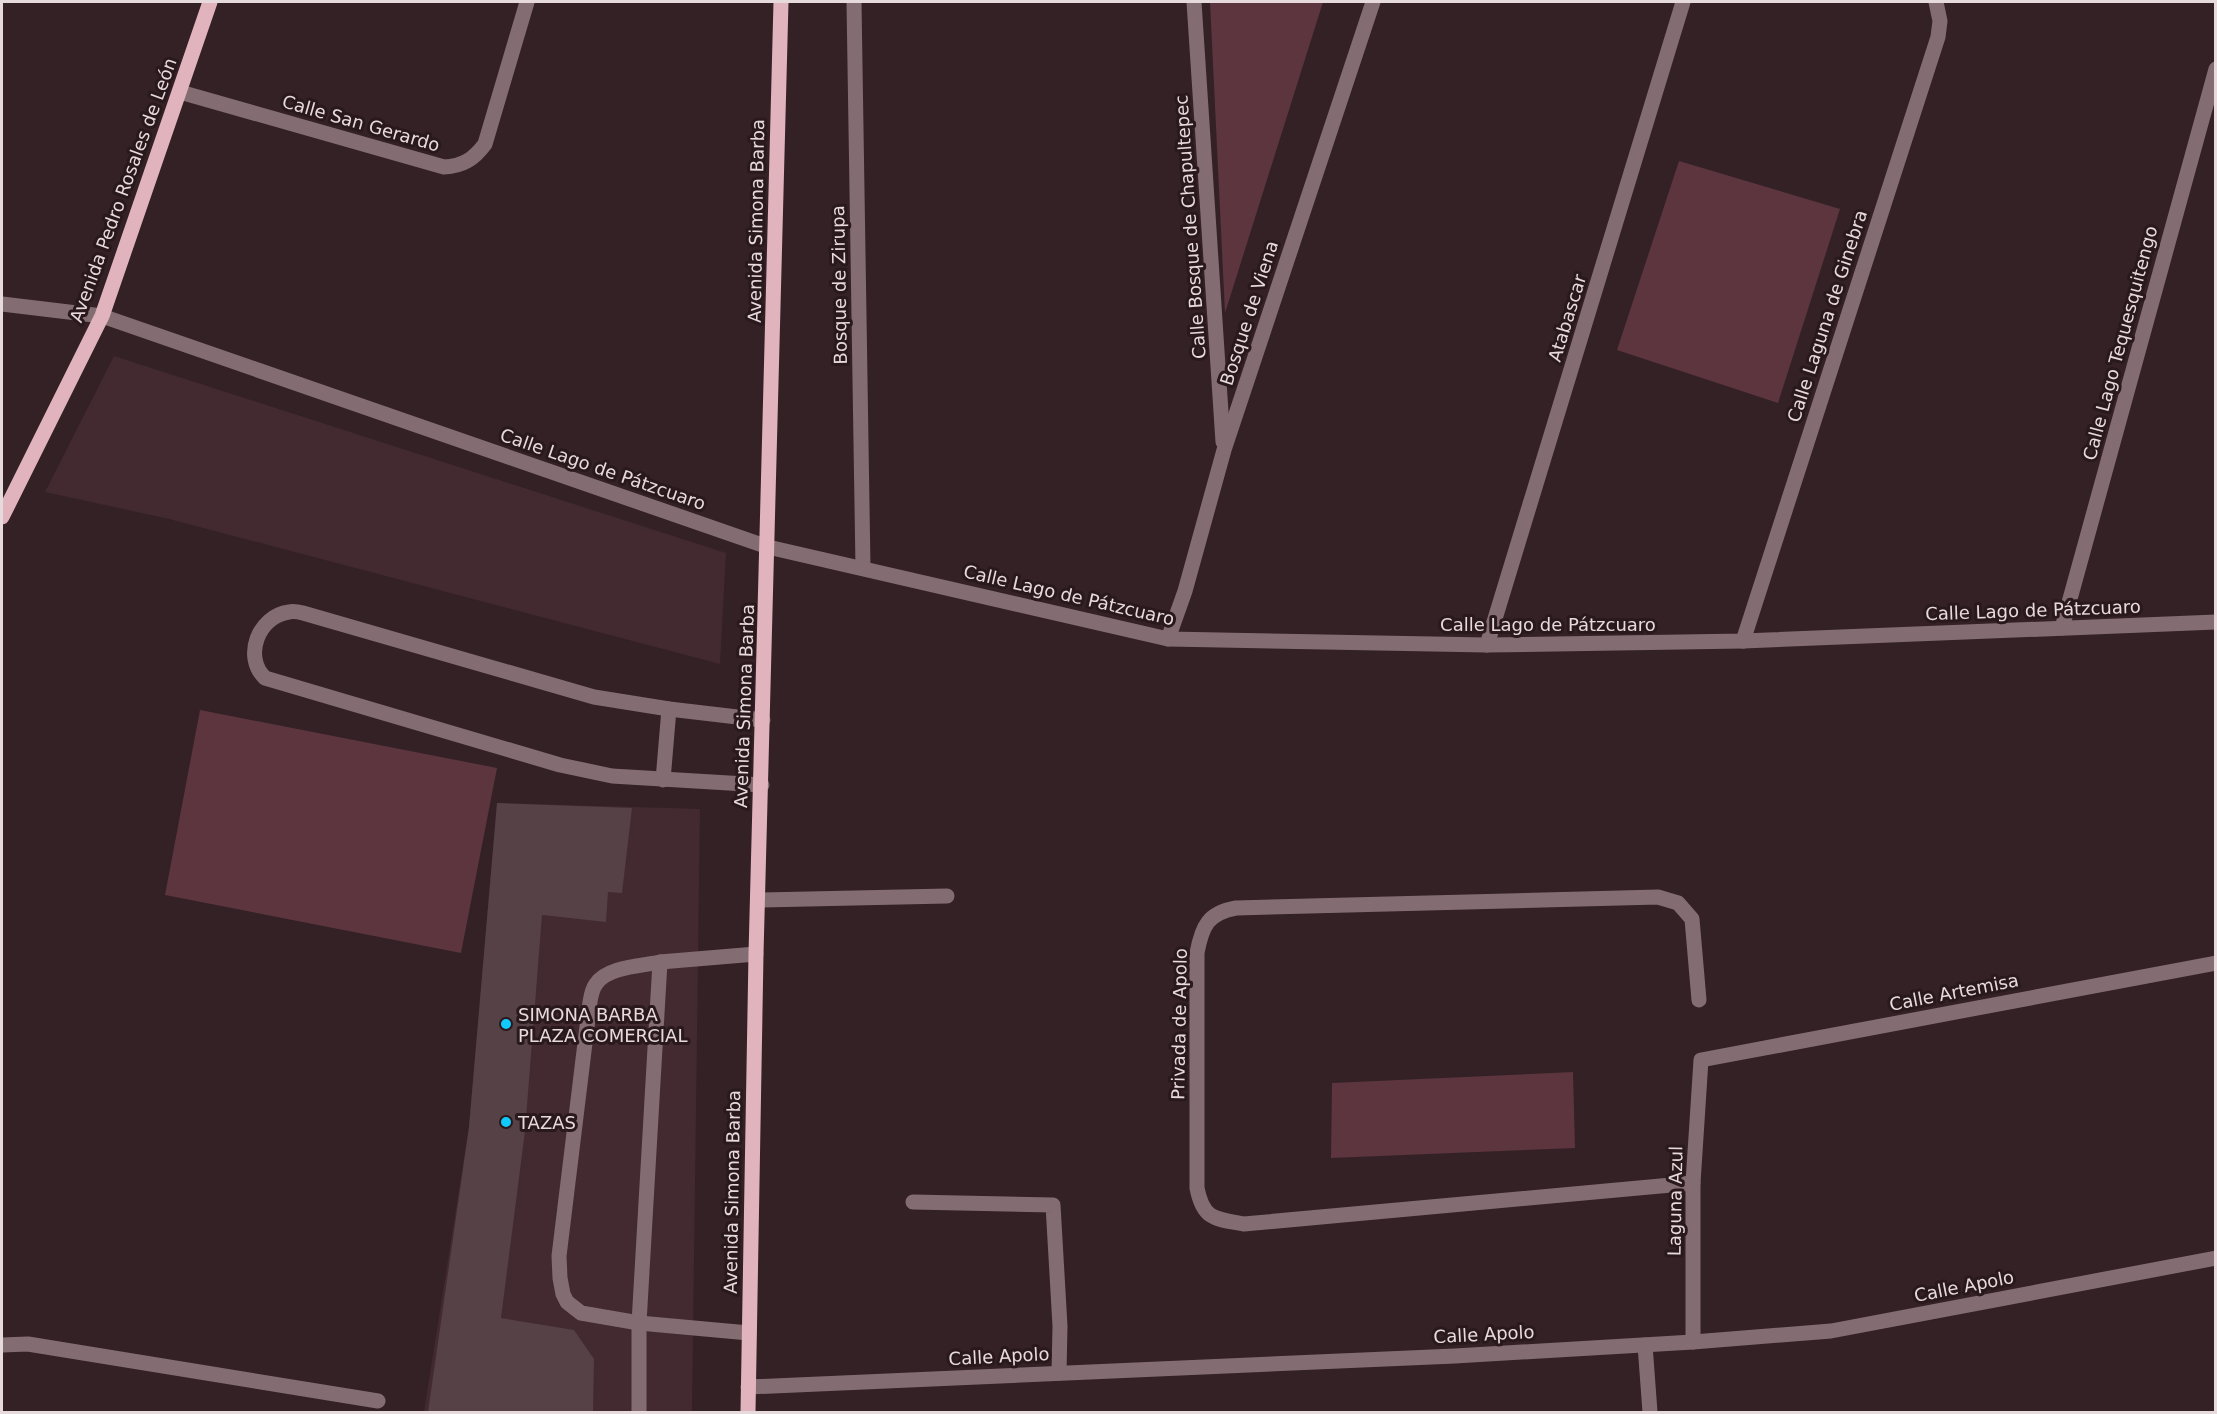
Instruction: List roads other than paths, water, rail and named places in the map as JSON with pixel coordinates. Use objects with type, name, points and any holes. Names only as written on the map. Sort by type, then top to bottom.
[{"type":"main road","name":"Avenida Pedro Rosales de León","points":[[2,517],[102,316],[210,2]]},
{"type":"main road","name":"Avenida Simona Barba","points":[[748,1413],[756,954],[764,720],[781,2]]},
{"type":"street","name":"Calle San Gerardo","points":[[180,92],[444,167],[458,166],[478,154],[485,144],[527,2]]},
{"type":"street","name":"Bosque de Zirupa","points":[[855,2],[863,568]]},
{"type":"street","name":"Calle Bosque de Chapultepec","points":[[1194,2],[1224,450]]},
{"type":"street","name":"Bosque de Viena","points":[[1168,639],[1185,591],[1224,450],[1373,2]]},
{"type":"street","name":"Atabascar","points":[[1487,645],[1683,2]]},
{"type":"street","name":"Calle Laguna de Ginebra","points":[[1743,641],[1938,37],[1940,21],[1936,2]]},
{"type":"street","name":"Calle Lago Tequesquitengo","points":[[2062,628],[2216,69]]},
{"type":"street","name":"Calle Lago de Pátzcuaro","points":[[2,304],[102,316],[768,547],[1168,639],[1487,645],[1743,641],[2216,622]]},
{"type":"street","points":[[762,785],[612,776],[560,765],[265,678],[256,667],[255,641],[267,623],[282,614],[303,613],[594,697],[669,710],[764,720]]},
{"type":"street","points":[[663,780],[669,710]]},
{"type":"street","points":[[758,900],[947,896]]},
{"type":"street","name":"Privada de Apolo","points":[[1693,1183],[1244,1224],[1215,1218],[1205,1212],[1197,1188],[1197,952],[1201,933],[1211,918],[1222,911],[1236,908],[1658,897],[1678,903],[1692,919],[1700,1000]]},
{"type":"street","points":[[750,1333],[639,1323],[580,1313],[567,1302],[564,1294],[560,1278],[559,1256],[590,1002],[594,986],[601,978],[612,972],[660,962],[756,954]]},
{"type":"street","points":[[639,1413],[639,1323],[660,962]]},
{"type":"street","name":"Calle Artemisa","points":[[1701,1060],[2216,963]]},
{"type":"street","name":"Laguna Azul","points":[[1693,1342],[1693,1183],[1701,1060]]},
{"type":"street","points":[[913,1202],[1053,1204],[1060,1326],[1059,1373]]},
{"type":"street","name":"Calle Apolo","points":[[748,1387],[1645,1345],[1831,1331],[2216,1258]]},
{"type":"street","points":[[2,1345],[28,1344],[378,1401]]},
{"type":"street","points":[[1645,1345],[1650,1413]]},
{"type":"place","name":"SIMONA BARBA PLAZA COMERCIAL","points":[[506,1024]]},
{"type":"place","name":"TAZAS","points":[[506,1122]]}]
